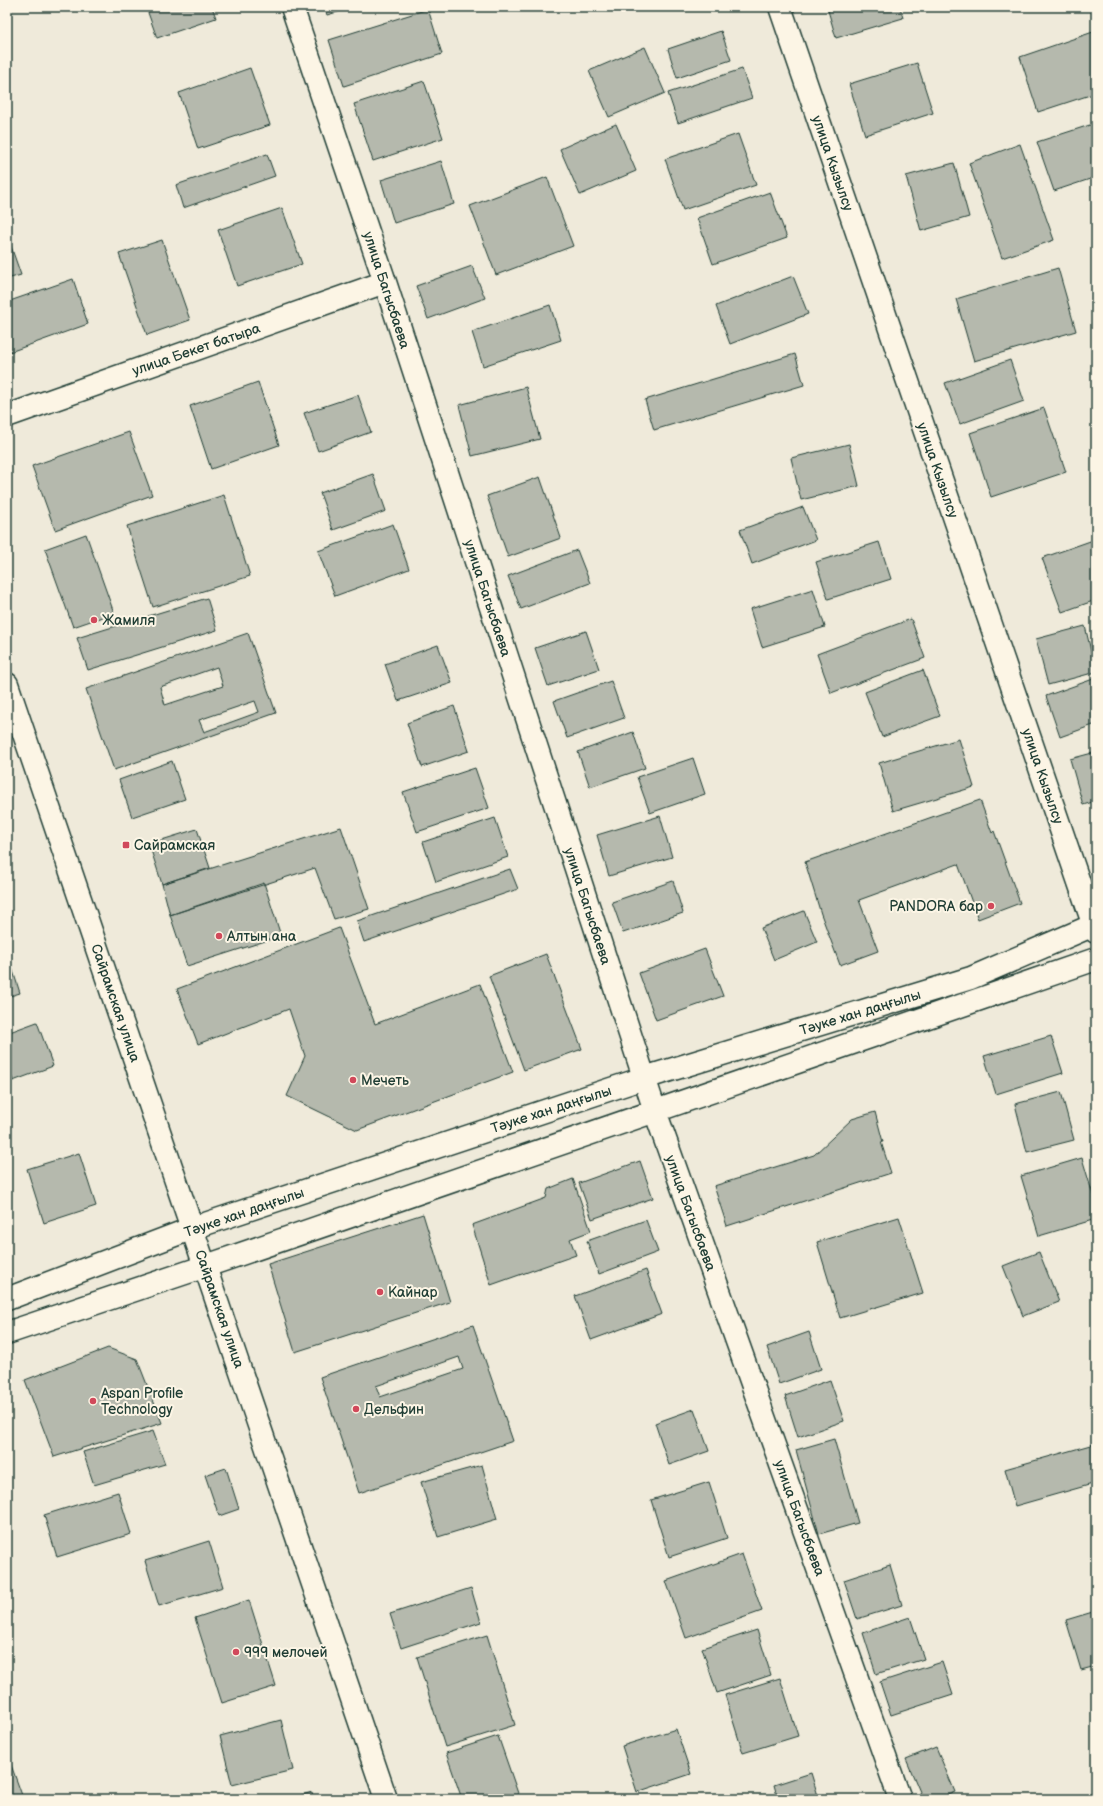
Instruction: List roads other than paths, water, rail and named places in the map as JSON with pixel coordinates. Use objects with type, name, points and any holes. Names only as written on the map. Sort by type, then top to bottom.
[{"type":"main road","name":"улица Багысбаева","points":[[292,7],[385,282],[655,1111],[900,1799]]},
{"type":"main road","name":"улица Кызылсу","points":[[780,7],[1095,927]]},
{"type":"main road","name":"улица Бекет батыра","points":[[7,416],[385,282]]},
{"type":"main road","name":"Сайрамская улица","points":[[7,684],[386,1799]]},
{"type":"main road","name":"Тәуке хан даңғылы","points":[[7,1299],[193,1228],[644,1078],[971,978],[1095,927]]},
{"type":"main road","name":"Тәуке хан даңғылы","points":[[7,1333],[206,1266],[1096,959]]},
{"type":"place","name":"Жамиля","points":[[94,620]]},
{"type":"place","name":"Сайрамская","points":[[126,845]]},
{"type":"place","name":"PANDORA бар","points":[[991,906]]},
{"type":"place","name":"Алтын ана","points":[[219,936]]},
{"type":"place","name":"Мечеть","points":[[353,1080]]},
{"type":"place","name":"Кайнар","points":[[380,1292]]},
{"type":"place","name":"Aspan Profile Technology","points":[[93,1401]]},
{"type":"place","name":"Дельфин","points":[[356,1409]]},
{"type":"place","name":"999 мелочей","points":[[236,1652]]}]
